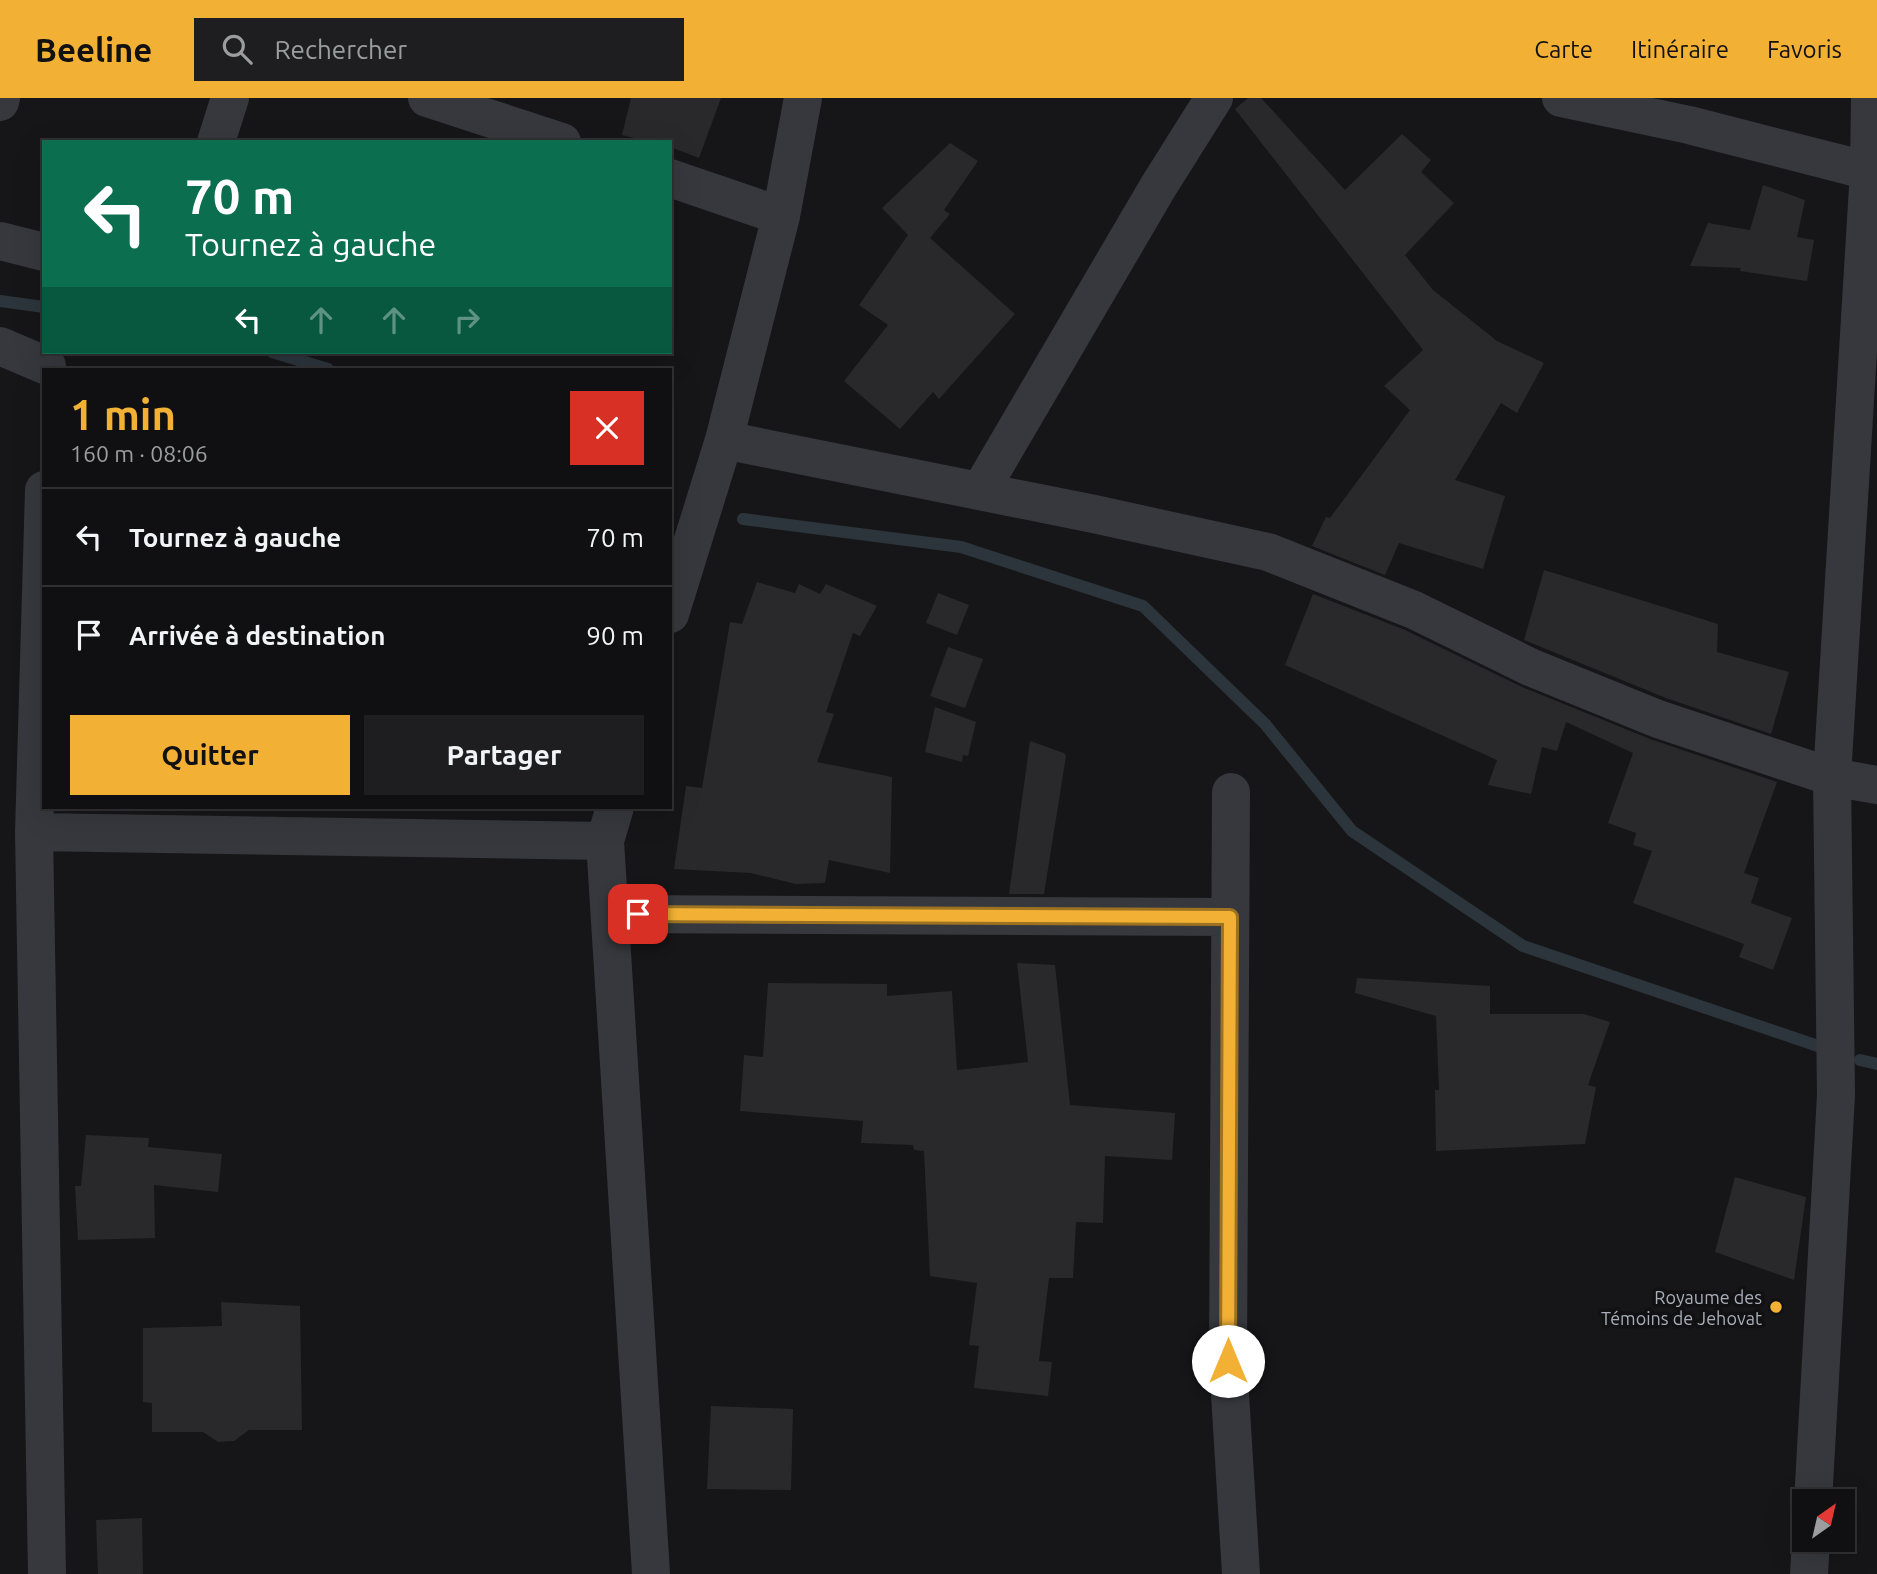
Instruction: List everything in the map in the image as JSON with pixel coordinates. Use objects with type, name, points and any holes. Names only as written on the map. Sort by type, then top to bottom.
[{"type":"street","points":[[217,140],[230,98]]},
{"type":"street","points":[[427,98],[556,140]]},
{"type":"street","points":[[672,608],[724,440],[781,216],[803,98]]},
{"type":"street","points":[[980,491],[1158,187],[1214,98]]},
{"type":"street","points":[[1561,98],[1689,125],[1869,171]]},
{"type":"street","points":[[1814,1489],[1836,1095],[1832,777],[1869,171],[1870,98]]},
{"type":"street","points":[[672,179],[781,216]]},
{"type":"street","points":[[0,241],[42,252]]},
{"type":"street","points":[[0,346],[47,362]]},
{"type":"street","points":[[724,440],[1268,552],[1414,610],[1530,667],[1658,719],[1832,777],[1877,785]]},
{"type":"street","points":[[42,558],[34,832],[47,1574]]},
{"type":"street","points":[[1231,792],[1228,1361],[1241,1574]]},
{"type":"street","points":[[34,832],[610,824],[611,914],[651,1574]]},
{"type":"street","points":[[611,914],[1230,917]]},
{"type":"street","points":[[1809,1574],[1810,1552]]},
{"type":"building","points":[[631,98],[721,98],[699,158],[672,148],[672,140],[642,140],[622,135]]},
{"type":"building","points":[[1248,98],[1261,98],[1345,190],[1402,134],[1431,160],[1421,172],[1454,203],[1405,255],[1433,290],[1497,341],[1544,363],[1517,413],[1501,403],[1455,480],[1505,496],[1483,569],[1399,543],[1385,575],[1312,546],[1326,517],[1330,518],[1410,410],[1384,386],[1423,350],[1235,109]]},
{"type":"building","points":[[950,143],[978,161],[944,210],[950,214],[930,238],[1015,314],[939,399],[933,392],[900,429],[844,381],[888,325],[859,305],[908,235],[882,208]]},
{"type":"building","points":[[1763,185],[1805,200],[1797,237],[1814,240],[1807,281],[1740,271],[1741,268],[1690,266],[1708,223],[1750,230]]},
{"type":"building","points":[[1544,570],[1718,624],[1717,652],[1789,672],[1771,734],[1666,698],[1524,640]]},
{"type":"building","points":[[757,582],[795,593],[799,584],[820,594],[826,584],[877,606],[860,636],[853,633],[826,712],[834,714],[817,762],[892,777],[890,873],[829,860],[825,883],[796,884],[751,873],[674,869],[686,786],[702,788],[730,622],[742,624]]},
{"type":"building","points":[[938,593],[969,605],[957,635],[926,623]]},
{"type":"building","points":[[1313,594],[1405,630],[1522,687],[1650,739],[1777,782],[1744,873],[1759,878],[1751,903],[1792,918],[1773,970],[1739,957],[1744,944],[1633,903],[1652,851],[1633,845],[1636,833],[1608,823],[1633,753],[1566,722],[1557,751],[1542,747],[1531,794],[1488,785],[1497,760],[1285,665]]},
{"type":"building","points":[[948,647],[983,659],[965,708],[930,696]]},
{"type":"building","points":[[935,707],[976,722],[968,756],[963,755],[962,762],[925,752]]},
{"type":"building","points":[[1030,741],[1066,756],[1044,894],[1009,894]]},
{"type":"building","points":[[1017,963],[1055,965],[1070,1105],[1175,1113],[1172,1160],[1105,1156],[1103,1223],[1076,1222],[1073,1278],[1049,1278],[1039,1361],[1052,1362],[1048,1396],[974,1388],[979,1346],[969,1345],[977,1283],[930,1276],[924,1151],[914,1150],[913,1145],[861,1143],[863,1121],[740,1111],[744,1055],[763,1057],[768,983],[887,984],[887,996],[952,991],[957,1070],[1028,1062]]},
{"type":"building","points":[[1357,978],[1490,986],[1490,1014],[1584,1014],[1610,1022],[1588,1085],[1596,1087],[1585,1144],[1436,1151],[1435,1090],[1439,1090],[1436,1016],[1355,993]]},
{"type":"building","points":[[86,1135],[149,1138],[148,1147],[222,1154],[218,1192],[154,1185],[155,1238],[78,1240],[75,1186],[81,1186]]},
{"type":"building","points":[[1735,1177],[1806,1197],[1794,1280],[1715,1252]]},
{"type":"building","points":[[221,1302],[300,1306],[302,1430],[249,1430],[234,1441],[218,1442],[203,1432],[152,1432],[152,1403],[143,1402],[143,1328],[222,1326]]},
{"type":"building","points":[[711,1406],[793,1409],[791,1490],[707,1489]]},
{"type":"building","points":[[142,1518],[143,1574],[98,1574],[96,1520]]},
{"type":"waterway","points":[[0,301],[42,307]]},
{"type":"waterway","points":[[279,354],[325,368]]},
{"type":"waterway","points":[[743,519],[961,547],[1143,606],[1265,724],[1352,831],[1523,946],[1818,1046]]},
{"type":"waterway","points":[[1860,1060],[1877,1064]]},
{"type":"place","name":"Royaume des Témoins de Jehovat","points":[[1776,1307]]},
{"type":"route","points":[[638,914],[1230,917],[1228,1361]]}]
